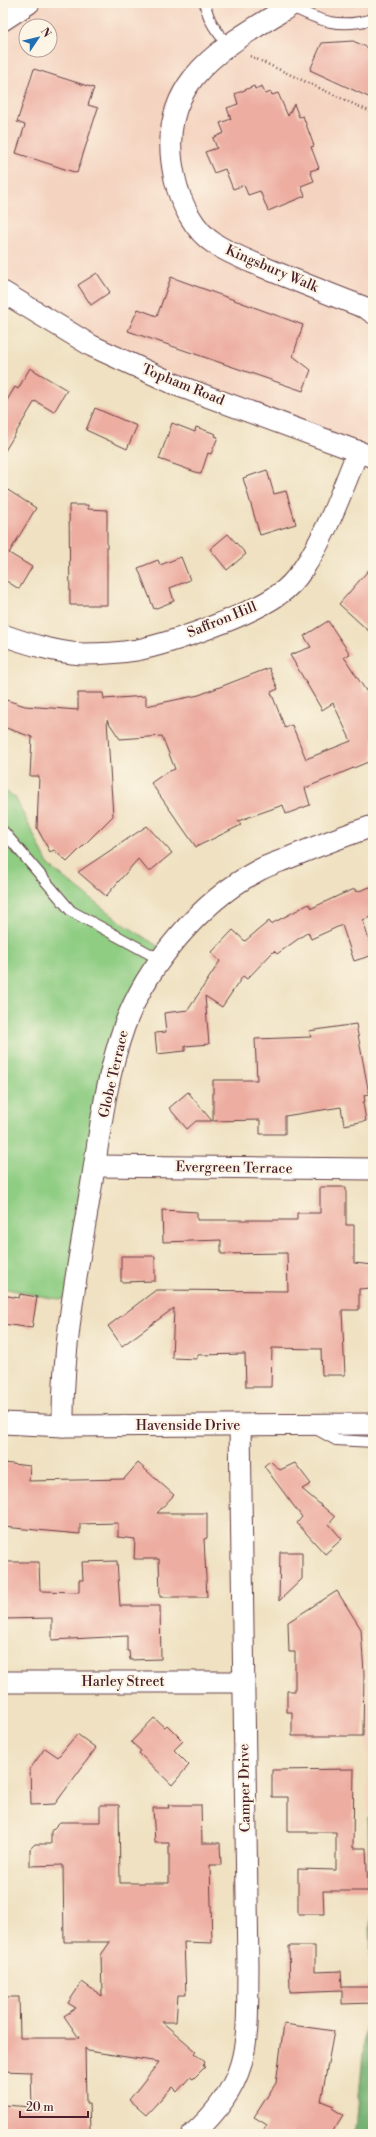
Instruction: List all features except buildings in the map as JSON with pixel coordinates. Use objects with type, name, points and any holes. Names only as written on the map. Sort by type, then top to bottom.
[{"type":"street","points":[[3,20],[29,3]]},
{"type":"street","name":"Kingsbury Walk","points":[[292,4],[228,45],[198,70],[190,82],[174,115],[170,154],[178,192],[197,227],[214,244],[237,256],[366,308],[373,314]]},
{"type":"street","name":"Topham Road","points":[[3,292],[92,346],[179,386],[366,454]]},
{"type":"street","name":"Saffron Hill","points":[[3,635],[53,651],[82,654],[114,653],[137,650],[184,636],[258,606],[278,595],[303,570],[366,454]]},
{"type":"street","name":"Globe Terrace","points":[[63,1426],[68,1333],[107,1096],[124,1027],[142,990],[161,960],[186,928],[230,889],[259,870],[373,826]]},
{"type":"street","name":"Evergreen Terrace","points":[[95,1166],[373,1169]]},
{"type":"street","name":"Havenside Drive","points":[[3,1424],[63,1426],[373,1424]]},
{"type":"street","name":"Camper Drive","points":[[193,2134],[208,2121],[224,2102],[234,2085],[239,2073],[247,2037],[248,1966],[240,1426]]},
{"type":"street","name":"Harley Street","points":[[3,1682],[244,1682]]},
{"type":"lane","points":[[205,3],[206,12],[213,28],[228,45]]},
{"type":"lane","points":[[292,4],[312,17],[335,23],[349,24],[373,18]]},
{"type":"lane","points":[[3,831],[71,911],[161,960]]},
{"type":"lane","points":[[309,1425],[336,1440],[373,1442]]},
{"type":"path","points":[[228,45],[373,113]]},
{"type":"shaded area","points":[[30,3],[373,3],[373,456],[180,385],[3,292],[3,21]]},
{"type":"shaded area","points":[[373,1629],[373,1820],[368,1817],[366,1635]]},
{"type":"green space","points":[[3,790],[15,797],[49,866],[122,923],[167,952],[124,1028],[73,1300],[50,1298],[3,1288]]},
{"type":"green space","points":[[368,1817],[373,1820],[373,2134],[353,2134],[356,2128],[371,1969]]}]
